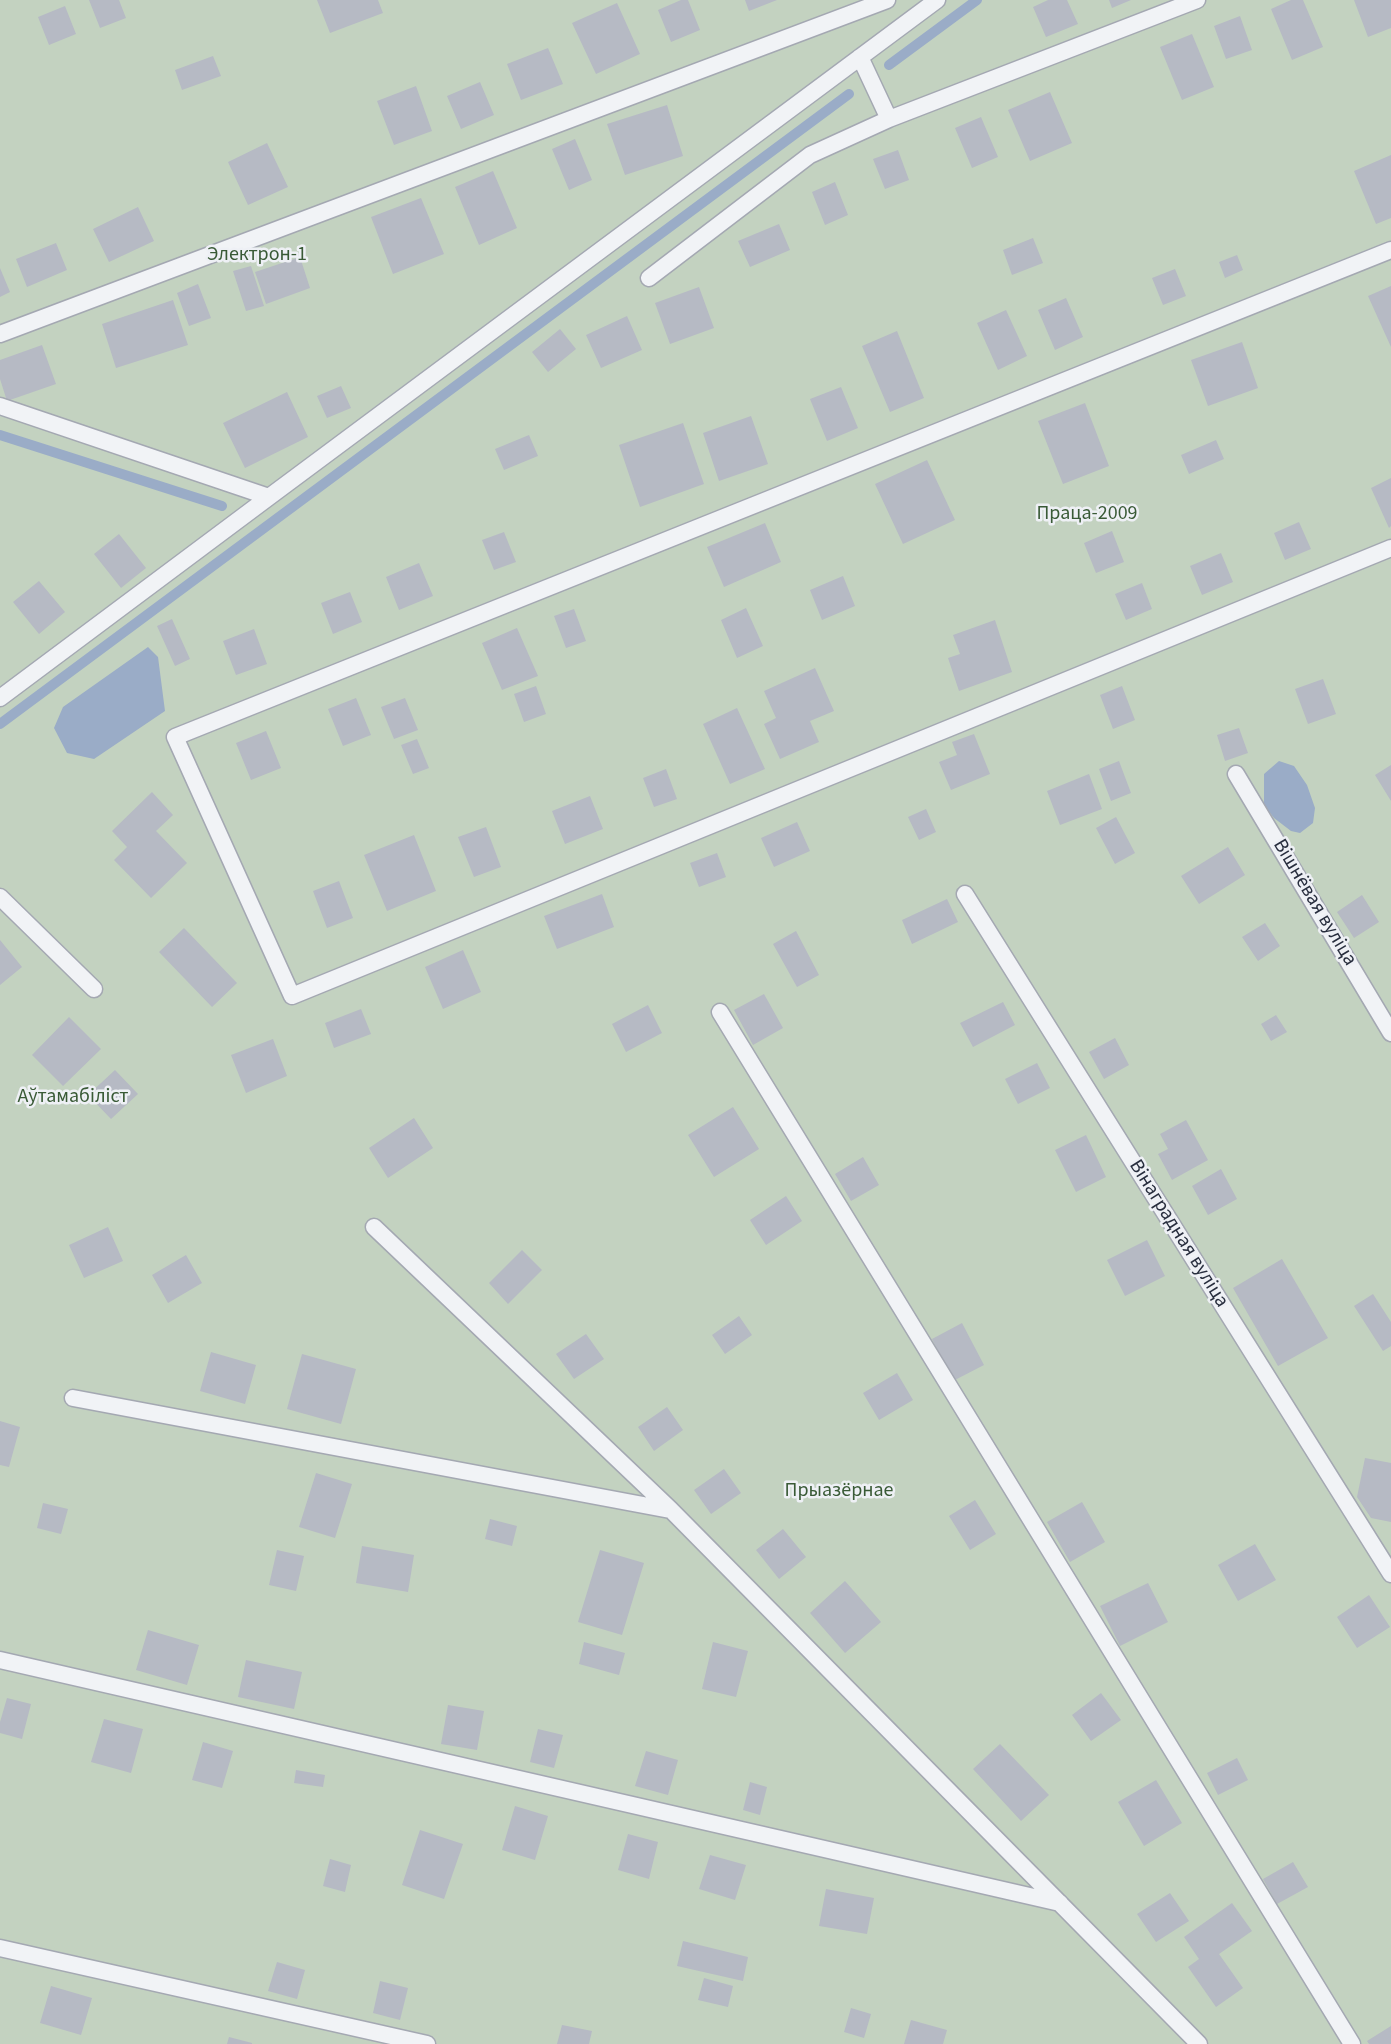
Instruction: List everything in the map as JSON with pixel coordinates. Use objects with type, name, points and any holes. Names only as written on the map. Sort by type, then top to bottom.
[{"type":"lane","points":[[0,334],[887,0]]},
{"type":"lane","points":[[0,698],[937,0]]},
{"type":"lane","points":[[649,278],[810,155],[889,119],[1197,0]]},
{"type":"lane","points":[[860,57],[889,119]]},
{"type":"lane","points":[[1391,250],[175,737],[292,996],[1391,548]]},
{"type":"lane","points":[[0,406],[269,497]]},
{"type":"lane","name":"Вішнёвая вуліца","points":[[1236,774],[1391,1033]]},
{"type":"lane","name":"Вінаградная вуліца","points":[[965,894],[1391,1574]]},
{"type":"lane","points":[[1,900],[94,990]]},
{"type":"lane","points":[[720,1012],[1352,2044]]},
{"type":"lane","points":[[374,1227],[671,1510],[1199,2044]]},
{"type":"lane","points":[[72,1398],[671,1510]]},
{"type":"lane","points":[[0,1660],[1060,1904]]},
{"type":"lane","points":[[0,1948],[427,2044]]},
{"type":"green space","points":[[0,0],[1391,0],[1391,2044],[0,2044]]},
{"type":"water","points":[[148,647],[158,657],[165,711],[94,759],[67,753],[54,728],[63,707]]},
{"type":"water","points":[[1279,761],[1294,766],[1307,785],[1315,808],[1313,823],[1300,833],[1291,831],[1274,818],[1264,805],[1264,774]]},
{"type":"building","points":[[89,0],[119,0],[126,18],[100,28]]},
{"type":"building","points":[[317,0],[378,0],[383,13],[330,33]]},
{"type":"building","points":[[681,0],[688,0],[700,30],[671,42],[658,10]]},
{"type":"building","points":[[745,0],[777,0],[749,11]]},
{"type":"building","points":[[1048,0],[1067,0],[1078,24],[1046,37],[1033,7]]},
{"type":"building","points":[[1109,0],[1131,0],[1112,8]]},
{"type":"building","points":[[1291,0],[1303,0],[1323,47],[1292,60],[1271,9]]},
{"type":"building","points":[[1354,0],[1391,0],[1391,28],[1368,37]]},
{"type":"building","points":[[617,3],[640,54],[596,74],[572,23]]},
{"type":"building","points":[[65,6],[76,34],[49,45],[38,17]]},
{"type":"building","points":[[1240,16],[1252,50],[1226,59],[1214,26]]},
{"type":"building","points":[[1192,34],[1214,87],[1182,100],[1160,47]]},
{"type":"building","points":[[548,48],[563,84],[521,100],[507,64]]},
{"type":"building","points":[[213,56],[221,76],[182,90],[175,70]]},
{"type":"building","points":[[480,82],[494,115],[461,129],[447,96]]},
{"type":"building","points":[[416,86],[432,131],[394,145],[377,101]]},
{"type":"building","points":[[1050,92],[1072,143],[1030,161],[1008,110]]},
{"type":"building","points":[[667,105],[683,156],[625,175],[607,124]]},
{"type":"building","points":[[981,117],[998,157],[972,168],[955,128]]},
{"type":"building","points":[[575,139],[592,180],[569,190],[552,149]]},
{"type":"building","points":[[267,143],[288,187],[248,205],[228,162]]},
{"type":"building","points":[[898,150],[909,180],[885,189],[873,159]]},
{"type":"building","points":[[1391,155],[1391,218],[1376,224],[1354,171]]},
{"type":"building","points":[[493,171],[517,228],[479,245],[455,187]]},
{"type":"building","points":[[835,182],[848,215],[825,225],[812,192]]},
{"type":"building","points":[[421,198],[444,254],[393,274],[371,217]]},
{"type":"building","points":[[138,207],[154,241],[109,262],[93,229]]},
{"type":"building","points":[[779,224],[790,250],[750,267],[738,241]]},
{"type":"building","points":[[1033,238],[1043,263],[1012,275],[1003,250]]},
{"type":"building","points":[[56,243],[67,270],[27,287],[16,259]]},
{"type":"building","points":[[1237,255],[1243,270],[1225,278],[1219,262]]},
{"type":"building","points":[[300,257],[310,288],[266,304],[255,272]]},
{"type":"building","points":[[251,266],[264,306],[246,311],[233,271]]},
{"type":"building","points":[[0,268],[10,292],[0,297]]},
{"type":"building","points":[[1175,269],[1186,296],[1163,305],[1152,278]]},
{"type":"building","points":[[198,284],[211,318],[189,326],[177,293]]},
{"type":"building","points":[[1391,286],[1391,347],[1368,296]]},
{"type":"building","points":[[699,287],[714,328],[670,344],[655,303]]},
{"type":"building","points":[[1066,298],[1083,337],[1055,350],[1038,310]]},
{"type":"building","points":[[173,300],[188,345],[116,368],[102,324]]},
{"type":"building","points":[[1006,310],[1027,356],[998,370],[977,323]]},
{"type":"building","points":[[627,316],[642,350],[601,368],[586,335]]},
{"type":"building","points":[[560,329],[576,349],[548,372],[532,352]]},
{"type":"building","points":[[897,331],[924,398],[890,412],[862,346]]},
{"type":"building","points":[[1242,342],[1258,388],[1208,406],[1191,360]]},
{"type":"building","points":[[42,345],[56,384],[7,401],[0,379],[0,360]]},
{"type":"building","points":[[341,386],[351,408],[327,418],[317,396]]},
{"type":"building","points":[[841,387],[858,428],[827,441],[810,399]]},
{"type":"building","points":[[287,392],[308,437],[245,468],[223,423]]},
{"type":"building","points":[[1085,403],[1109,466],[1063,484],[1038,421]]},
{"type":"building","points":[[751,416],[768,464],[719,481],[703,433]]},
{"type":"building","points":[[683,423],[704,484],[640,507],[619,445]]},
{"type":"building","points":[[529,435],[538,456],[504,470],[495,449]]},
{"type":"building","points":[[1216,440],[1224,459],[1189,474],[1181,455]]},
{"type":"building","points":[[927,460],[955,520],[903,544],[875,484]]},
{"type":"building","points":[[1391,478],[1391,526],[1389,528],[1371,488]]},
{"type":"building","points":[[1299,522],[1311,549],[1285,560],[1274,533]]},
{"type":"building","points":[[765,523],[781,562],[724,587],[707,547]]},
{"type":"building","points":[[1112,531],[1124,562],[1096,573],[1084,543]]},
{"type":"building","points":[[504,532],[516,562],[494,570],[482,540]]},
{"type":"building","points":[[119,534],[146,568],[121,588],[94,554]]},
{"type":"building","points":[[1221,553],[1233,582],[1202,595],[1190,566]]},
{"type":"building","points":[[419,563],[433,596],[399,610],[386,577]]},
{"type":"building","points":[[843,576],[855,606],[822,620],[810,590]]},
{"type":"building","points":[[39,581],[65,612],[39,634],[13,602]]},
{"type":"building","points":[[1142,583],[1152,609],[1126,620],[1115,594]]},
{"type":"building","points":[[350,592],[362,622],[333,634],[321,603]]},
{"type":"building","points":[[746,608],[763,646],[737,658],[721,620]]},
{"type":"building","points":[[574,609],[586,641],[566,648],[554,616]]},
{"type":"building","points":[[172,619],[190,659],[175,666],[157,626]]},
{"type":"building","points":[[995,620],[1012,672],[959,691],[948,658],[960,654],[953,635]]},
{"type":"building","points":[[517,628],[538,676],[502,690],[482,643]]},
{"type":"building","points":[[254,629],[267,664],[236,675],[223,641]]},
{"type":"building","points":[[815,668],[834,711],[810,721],[819,742],[780,759],[764,724],[776,718],[764,691]]},
{"type":"building","points":[[1323,679],[1336,714],[1308,724],[1295,689]]},
{"type":"building","points":[[536,686],[546,714],[524,722],[514,694]]},
{"type":"building","points":[[1122,686],[1135,720],[1113,729],[1100,695]]},
{"type":"building","points":[[356,698],[371,735],[343,746],[328,709]]},
{"type":"building","points":[[405,698],[418,730],[394,739],[381,707]]},
{"type":"building","points":[[737,708],[765,769],[730,784],[703,724]]},
{"type":"building","points":[[1239,728],[1248,753],[1225,761],[1217,735]]},
{"type":"building","points":[[266,731],[281,768],[251,780],[236,743]]},
{"type":"building","points":[[974,734],[990,774],[951,790],[939,762],[957,755],[952,742]]},
{"type":"building","points":[[417,739],[429,768],[413,774],[401,745]]},
{"type":"building","points":[[1119,761],[1131,793],[1111,801],[1099,769]]},
{"type":"building","points":[[1391,765],[1391,801],[1375,775]]},
{"type":"building","points":[[666,769],[677,799],[654,807],[643,778]]},
{"type":"building","points":[[1089,774],[1102,809],[1060,825],[1047,791]]},
{"type":"building","points":[[152,792],[173,815],[156,831],[187,863],[151,898],[114,860],[127,847],[112,831]]},
{"type":"building","points":[[590,796],[603,829],[565,844],[552,811]]},
{"type":"building","points":[[926,809],[936,832],[919,840],[908,817]]},
{"type":"building","points":[[1116,817],[1135,853],[1115,864],[1096,828]]},
{"type":"building","points":[[797,822],[810,851],[774,867],[761,838]]},
{"type":"building","points":[[486,827],[501,867],[474,877],[458,837]]},
{"type":"building","points":[[414,835],[436,891],[387,911],[364,855]]},
{"type":"building","points":[[1228,847],[1245,875],[1199,904],[1181,876]]},
{"type":"building","points":[[717,853],[726,877],[699,887],[690,863]]},
{"type":"building","points":[[339,881],[353,918],[327,928],[313,891]]},
{"type":"building","points":[[602,894],[614,927],[557,949],[544,916]]},
{"type":"building","points":[[1362,895],[1379,922],[1354,938],[1337,912]]},
{"type":"building","points":[[947,899],[958,922],[912,944],[902,920]]},
{"type":"building","points":[[1265,923],[1280,946],[1258,961],[1242,937]]},
{"type":"building","points":[[184,928],[237,983],[212,1007],[159,952]]},
{"type":"building","points":[[796,931],[819,975],[797,987],[773,944]]},
{"type":"building","points":[[0,940],[22,967],[0,985]]},
{"type":"building","points":[[463,950],[481,992],[443,1009],[425,967]]},
{"type":"building","points":[[764,994],[783,1028],[753,1045],[734,1010]]},
{"type":"building","points":[[1003,1002],[1015,1025],[973,1047],[960,1023]]},
{"type":"building","points":[[648,1005],[662,1033],[626,1052],[612,1024]]},
{"type":"building","points":[[361,1009],[371,1034],[334,1048],[325,1023]]},
{"type":"building","points":[[1276,1015],[1287,1032],[1271,1041],[1261,1024]]},
{"type":"building","points":[[69,1017],[101,1049],[63,1086],[32,1055]]},
{"type":"building","points":[[1115,1038],[1129,1065],[1104,1079],[1089,1052]]},
{"type":"building","points":[[273,1039],[287,1076],[246,1093],[231,1055]]},
{"type":"building","points":[[1037,1063],[1050,1088],[1018,1104],[1005,1079]]},
{"type":"building","points":[[115,1070],[138,1094],[111,1119],[88,1095]]},
{"type":"building","points":[[733,1107],[759,1149],[714,1177],[688,1135]]},
{"type":"building","points":[[414,1118],[433,1148],[388,1178],[369,1148]]},
{"type":"building","points":[[1186,1120],[1208,1160],[1172,1180],[1158,1154],[1168,1149],[1160,1134]]},
{"type":"building","points":[[1086,1135],[1106,1177],[1076,1192],[1055,1150]]},
{"type":"building","points":[[863,1157],[879,1185],[851,1201],[835,1174]]},
{"type":"building","points":[[1221,1169],[1237,1199],[1208,1215],[1192,1186]]},
{"type":"building","points":[[786,1196],[802,1221],[766,1245],[750,1220]]},
{"type":"building","points":[[108,1227],[123,1261],[84,1278],[69,1245]]},
{"type":"building","points":[[1147,1240],[1165,1276],[1125,1296],[1107,1260]]},
{"type":"building","points":[[522,1250],[542,1270],[508,1304],[489,1283]]},
{"type":"building","points":[[186,1255],[202,1283],[168,1303],[152,1275]]},
{"type":"building","points":[[1282,1259],[1328,1338],[1278,1366],[1233,1288]]},
{"type":"building","points":[[1373,1294],[1391,1322],[1391,1346],[1383,1351],[1354,1306]]},
{"type":"building","points":[[739,1316],[752,1335],[725,1354],[712,1335]]},
{"type":"building","points":[[962,1323],[984,1365],[953,1381],[932,1339]]},
{"type":"building","points":[[586,1334],[604,1359],[574,1379],[556,1354]]},
{"type":"building","points":[[211,1352],[256,1365],[245,1404],[200,1391]]},
{"type":"building","points":[[302,1354],[356,1369],[341,1424],[287,1409]]},
{"type":"building","points":[[897,1373],[913,1400],[879,1420],[863,1393]]},
{"type":"building","points":[[667,1407],[683,1430],[654,1451],[638,1427]]},
{"type":"building","points":[[0,1421],[20,1427],[9,1467],[0,1465]]},
{"type":"building","points":[[1365,1458],[1391,1463],[1391,1522],[1371,1518],[1357,1497]]},
{"type":"building","points":[[724,1469],[741,1493],[711,1514],[694,1490]]},
{"type":"building","points":[[316,1473],[352,1484],[335,1538],[299,1527]]},
{"type":"building","points":[[975,1500],[996,1534],[970,1550],[949,1516]]},
{"type":"building","points":[[1082,1502],[1105,1542],[1070,1562],[1047,1522]]},
{"type":"building","points":[[43,1503],[68,1509],[61,1534],[37,1528]]},
{"type":"building","points":[[490,1519],[517,1526],[512,1546],[485,1539]]},
{"type":"building","points":[[783,1529],[806,1557],[779,1579],[756,1550]]},
{"type":"building","points":[[1255,1544],[1276,1580],[1238,1601],[1218,1565]]},
{"type":"building","points":[[362,1546],[414,1555],[408,1592],[356,1583]]},
{"type":"building","points":[[277,1550],[304,1556],[296,1591],[269,1585]]},
{"type":"building","points":[[600,1550],[644,1563],[622,1635],[578,1622]]},
{"type":"building","points":[[845,1581],[881,1622],[845,1653],[810,1613]]},
{"type":"building","points":[[1148,1583],[1168,1622],[1120,1646],[1100,1606]]},
{"type":"building","points":[[1369,1595],[1390,1627],[1357,1648],[1337,1617]]},
{"type":"building","points":[[148,1630],[199,1645],[187,1685],[136,1670]]},
{"type":"building","points":[[584,1642],[625,1653],[619,1675],[579,1664]]},
{"type":"building","points":[[713,1642],[748,1651],[736,1697],[702,1689]]},
{"type":"building","points":[[246,1660],[302,1672],[294,1709],[238,1697]]},
{"type":"building","points":[[1101,1693],[1121,1720],[1091,1741],[1072,1715]]},
{"type":"building","points":[[7,1698],[31,1704],[22,1739],[0,1733],[0,1722]]},
{"type":"building","points":[[448,1705],[484,1711],[477,1750],[441,1744]]},
{"type":"building","points":[[104,1719],[143,1729],[131,1773],[91,1762]]},
{"type":"building","points":[[538,1729],[563,1735],[554,1768],[530,1762]]},
{"type":"building","points":[[203,1742],[233,1751],[222,1788],[192,1780]]},
{"type":"building","points":[[1000,1744],[1049,1795],[1021,1821],[973,1769]]},
{"type":"building","points":[[646,1751],[678,1760],[668,1795],[635,1786]]},
{"type":"building","points":[[1237,1758],[1248,1780],[1218,1795],[1207,1773]]},
{"type":"building","points":[[296,1770],[325,1775],[323,1787],[294,1783]]},
{"type":"building","points":[[1156,1780],[1182,1823],[1144,1846],[1118,1802]]},
{"type":"building","points":[[750,1782],[767,1787],[760,1815],[743,1810]]},
{"type":"building","points":[[515,1806],[548,1816],[535,1860],[502,1850]]},
{"type":"building","points":[[420,1830],[463,1844],[444,1899],[402,1885]]},
{"type":"building","points":[[628,1834],[658,1842],[649,1879],[618,1870]]},
{"type":"building","points":[[710,1855],[746,1865],[735,1900],[699,1889]]},
{"type":"building","points":[[330,1859],[351,1865],[345,1892],[323,1886]]},
{"type":"building","points":[[1293,1862],[1308,1887],[1277,1904],[1263,1879]]},
{"type":"building","points":[[826,1889],[874,1898],[867,1934],[819,1926]]},
{"type":"building","points":[[1170,1893],[1189,1921],[1156,1942],[1137,1914]]},
{"type":"building","points":[[1232,1903],[1252,1931],[1219,1954],[1243,1988],[1216,2007],[1188,1967],[1199,1959],[1184,1937]]},
{"type":"building","points":[[683,1941],[748,1957],[743,1981],[677,1966]]},
{"type":"building","points":[[277,1962],[305,1970],[297,1999],[268,1991]]},
{"type":"building","points":[[704,1978],[733,1986],[728,2007],[698,2000]]},
{"type":"building","points":[[380,1981],[408,1988],[400,2020],[373,2013]]},
{"type":"building","points":[[51,1986],[92,1998],[81,2035],[40,2023]]},
{"type":"building","points":[[851,2008],[871,2014],[864,2038],[844,2032]]},
{"type":"building","points":[[911,2020],[947,2030],[943,2044],[904,2044]]},
{"type":"building","points":[[562,2025],[592,2031],[589,2044],[557,2044]]},
{"type":"building","points":[[1391,2026],[1391,2044],[1369,2044],[1367,2041]]},
{"type":"building","points":[[229,2037],[252,2043],[252,2044],[227,2044]]},
{"type":"waterway","points":[[889,65],[977,0]]},
{"type":"waterway","points":[[0,724],[849,94]]},
{"type":"waterway","points":[[0,435],[222,506]]},
{"type":"park label","name":"Электрон-1","points":[[257,256]]},
{"type":"park label","name":"Праца-2009","points":[[1087,515]]},
{"type":"park label","name":"Аўтамабіліст","points":[[73,1098]]},
{"type":"park label","name":"Прыазёрнае","points":[[839,1492]]}]
